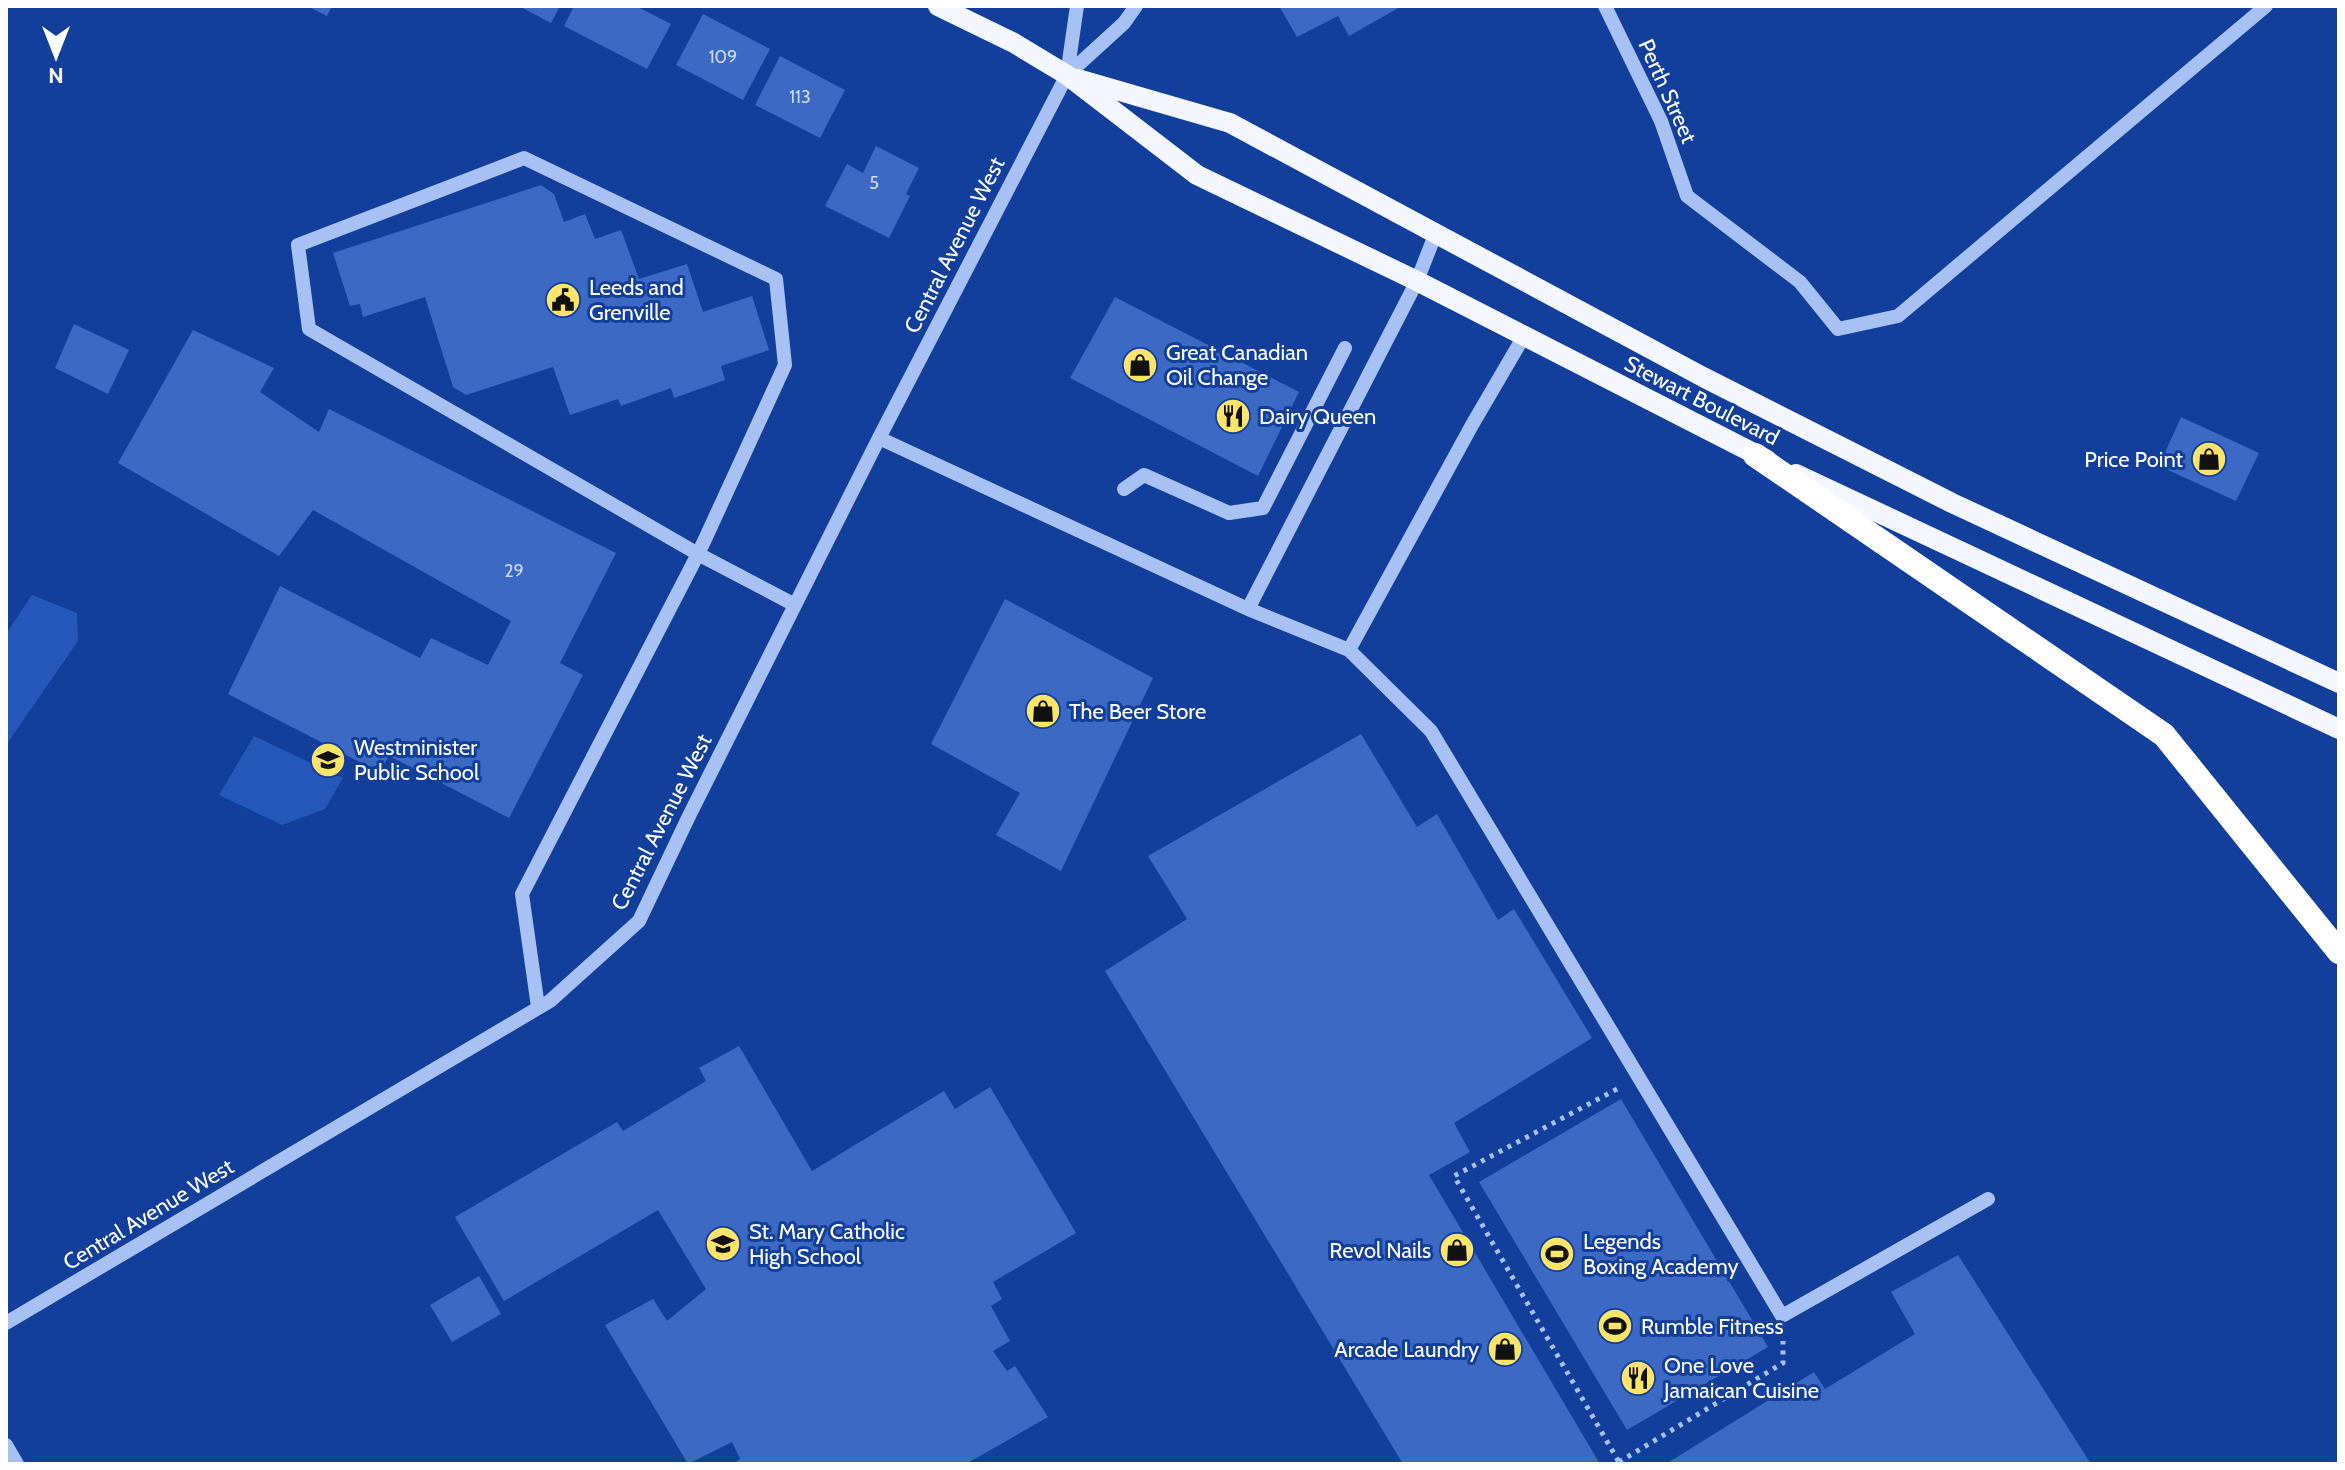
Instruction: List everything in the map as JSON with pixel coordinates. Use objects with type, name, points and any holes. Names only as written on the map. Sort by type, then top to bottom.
[{"type":"highway","points":[[1755,455],[2164,735],[2339,952]]},
{"type":"main road","name":"Stewart Boulevard","points":[[938,6],[1014,43],[1067,75],[1197,175],[1417,281],[1755,455],[2339,729]]},
{"type":"main road","name":"Stewart Boulevard","points":[[1067,75],[1230,123],[1703,377],[1952,503],[2339,683]]},
{"type":"street","name":"Central Avenue West","points":[[6,1323],[550,1001],[639,921],[879,438],[1067,75],[1077,6]]},
{"type":"street","name":"Central Avenue West","points":[[1067,75],[1124,23],[1136,6]]},
{"type":"street","name":"Perth Street","points":[[1605,6],[1661,121],[1687,196],[1800,282],[1838,329],[1898,316],[2266,6]]},
{"type":"street","points":[[538,1007],[522,894],[698,554],[785,365],[776,279],[524,158],[298,245],[309,329],[698,554],[795,605]]},
{"type":"street","points":[[1248,609],[1417,281],[1435,235]]},
{"type":"street","points":[[1349,650],[1524,336]]},
{"type":"street","points":[[1124,489],[1144,475],[1229,513],[1263,508],[1345,348]]},
{"type":"street","points":[[879,438],[1248,609],[1349,650],[1431,731],[1782,1316],[1988,1199]]},
{"type":"street","points":[[6,1445],[17,1464]]},
{"type":"path","points":[[1639,1078],[1454,1176],[1620,1463],[1783,1363],[1782,1316]]},
{"type":"shaded area","points":[[32,595],[77,613],[78,641],[6,745],[6,634]]},
{"type":"shaded area","points":[[254,736],[343,778],[325,809],[282,825],[219,795]]},
{"type":"building","points":[[307,6],[332,6],[327,16]]},
{"type":"building","points":[[519,6],[560,6],[551,23]]},
{"type":"building","points":[[574,6],[636,6],[671,24],[647,69],[564,26]]},
{"type":"building","points":[[1279,6],[1402,6],[1349,36],[1338,16],[1297,37]]},
{"type":"building","points":[[703,14],[770,49],[743,100],[676,65]]},
{"type":"building","points":[[780,56],[845,90],[820,138],[755,105]]},
{"type":"building","points":[[876,146],[919,168],[906,194],[910,196],[889,238],[825,206],[847,164],[863,173]]},
{"type":"building","name":"Leeds and Grenville","points":[[541,185],[554,194],[564,222],[585,214],[595,239],[621,230],[639,279],[687,264],[703,312],[752,296],[769,350],[721,366],[725,380],[674,398],[671,388],[621,406],[618,399],[570,415],[553,367],[466,395],[453,387],[425,297],[363,317],[360,304],[350,306],[333,253]]},
{"type":"building","points":[[1115,297],[1299,392],[1258,476],[1070,378]]},
{"type":"building","points":[[74,324],[129,350],[108,394],[55,368]]},
{"type":"building","points":[[193,330],[274,368],[260,392],[319,432],[329,409],[616,553],[560,663],[583,675],[509,818],[389,756],[379,772],[228,694],[280,586],[420,658],[431,638],[488,665],[511,621],[313,510],[279,556],[118,463]]},
{"type":"building","name":"Price Point","points":[[2181,417],[2259,453],[2236,501],[2159,466]]},
{"type":"building","name":"The Beer Store","points":[[1005,599],[1153,678],[1061,871],[996,835],[1020,793],[931,744]]},
{"type":"building","points":[[1361,734],[1417,827],[1437,814],[1498,920],[1514,909],[1592,1038],[1454,1123],[1470,1152],[1429,1175],[1600,1464],[1403,1464],[1105,971],[1187,919],[1148,856]]},
{"type":"building","points":[[739,1046],[812,1171],[944,1091],[955,1109],[990,1087],[1076,1233],[993,1282],[1002,1299],[991,1306],[1010,1341],[993,1351],[1007,1371],[1015,1366],[1048,1417],[966,1464],[733,1464],[740,1459],[732,1442],[688,1464],[605,1325],[653,1299],[667,1321],[706,1289],[658,1210],[504,1301],[455,1217],[617,1122],[623,1131],[706,1081],[699,1068]]},
{"type":"building","points":[[1621,1099],[1768,1347],[1627,1430],[1479,1182]]},
{"type":"building","points":[[1958,1255],[2091,1464],[1669,1462],[1814,1372],[1825,1389],[1915,1334],[1891,1292]]},
{"type":"building","points":[[479,1276],[501,1314],[452,1342],[430,1305]]},
{"type":"place","name":"Leeds and Grenville","points":[[563,300]]},
{"type":"place","name":"Great Canadian Oil Change","points":[[1140,365]]},
{"type":"place","name":"Dairy Queen","points":[[1233,416]]},
{"type":"place","name":"Price Point","points":[[2209,459]]},
{"type":"place","name":"The Beer Store","points":[[1043,711]]},
{"type":"place","name":"Westminister Public School","points":[[328,760]]},
{"type":"place","name":"St. Mary Catholic High School","points":[[723,1244]]},
{"type":"place","name":"Revol Nails","points":[[1457,1250]]},
{"type":"place","name":"Legends Boxing Academy","points":[[1557,1254]]},
{"type":"place","name":"Rumble Fitness","points":[[1615,1326]]},
{"type":"place","name":"Arcade Laundry","points":[[1505,1349]]},
{"type":"place","name":"One Love Jamaican Cuisine","points":[[1638,1378]]}]
